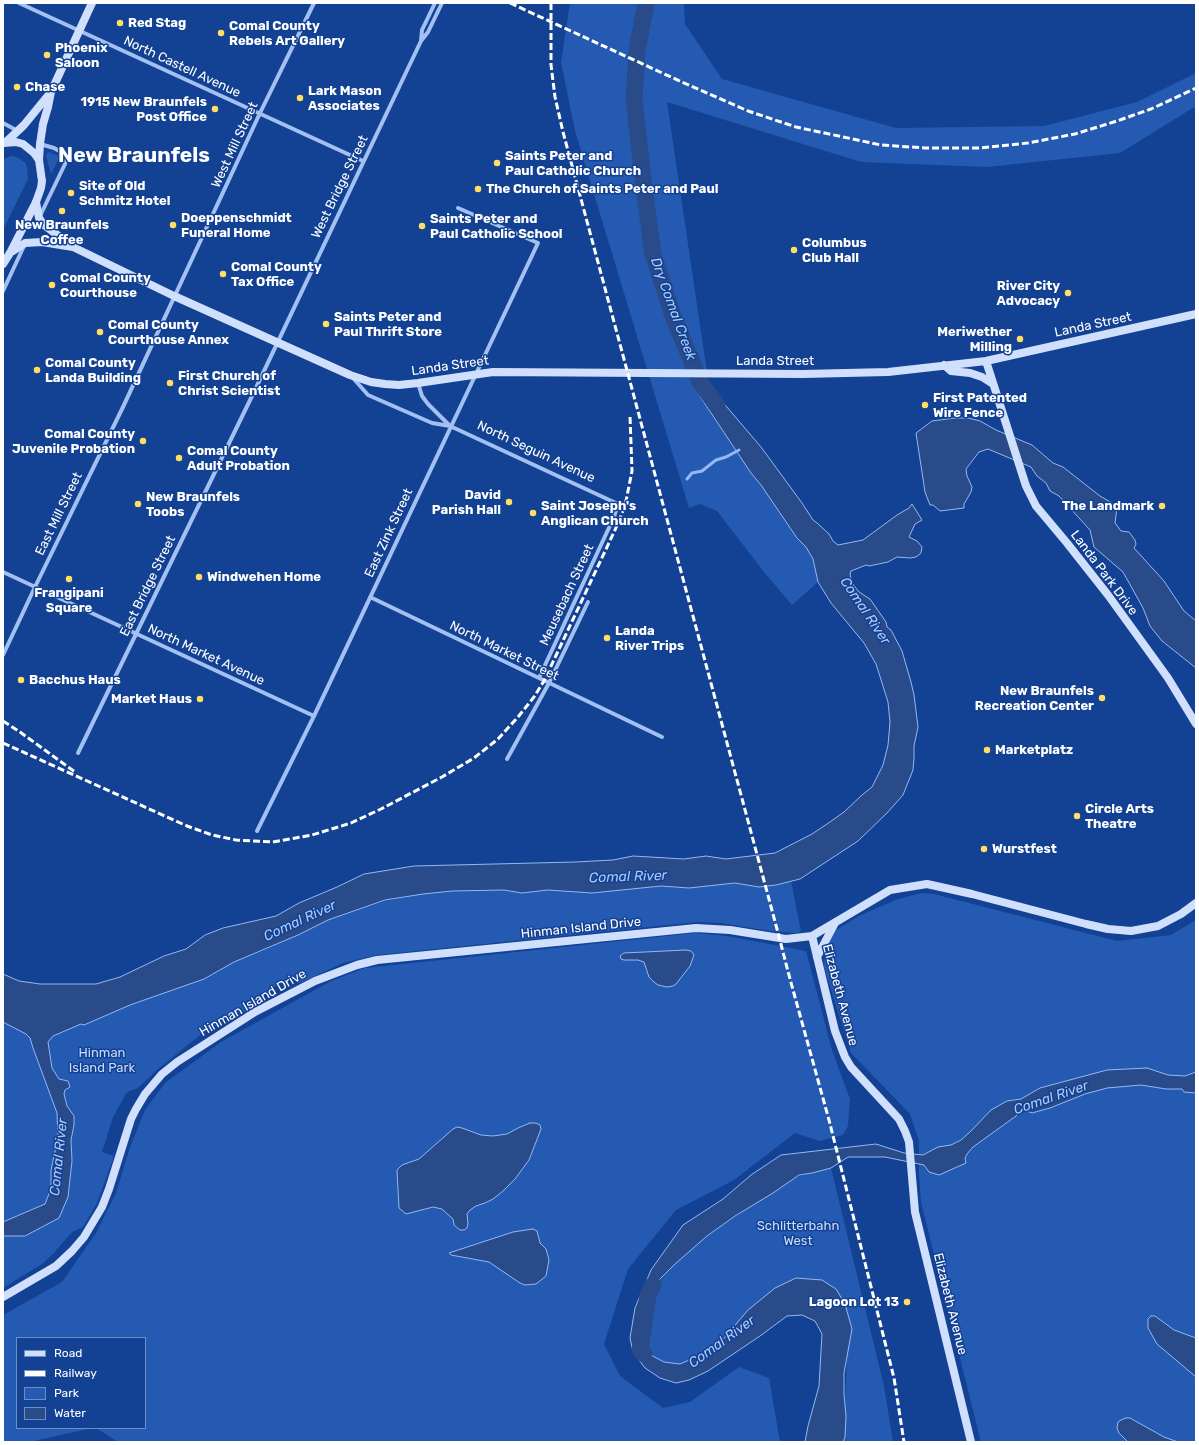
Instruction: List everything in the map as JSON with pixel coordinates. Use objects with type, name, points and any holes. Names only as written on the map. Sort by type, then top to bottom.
[{"type":"street","name":"North Castell Avenue","points":[[19,3],[363,161]]},
{"type":"street","points":[[3,264],[36,202],[41,188],[41,171],[39,160],[40,144],[51,92],[92,3]]},
{"type":"street","name":"West Mill Street","points":[[174,296],[260,113],[314,3]]},
{"type":"street","name":"West Bridge Street","points":[[421,41],[422,30],[435,3]]},
{"type":"street","name":"West Bridge Street","points":[[277,342],[421,41],[428,32],[442,3]]},
{"type":"street","points":[[4,143],[18,131],[51,92]]},
{"type":"street","points":[[3,123],[18,131]]},
{"type":"street","points":[[4,143],[16,142],[23,144],[30,148],[39,160]]},
{"type":"street","points":[[39,218],[65,164],[65,157],[61,152],[54,148],[40,144]]},
{"type":"street","points":[[36,202],[39,218]]},
{"type":"street","name":"East Zink Street","points":[[257,831],[314,716],[450,426],[538,243],[458,208]]},
{"type":"street","name":"North Seguin Avenue","points":[[39,218],[43,224],[73,247],[174,296],[350,375],[368,394],[432,423],[450,426],[612,500]]},
{"type":"street","name":"North Seguin Avenue","points":[[25,243],[42,242],[73,247]]},
{"type":"street","points":[[10,253],[25,243]]},
{"type":"street","points":[[3,291],[25,243]]},
{"type":"street","name":"East Mill Street","points":[[3,655],[124,406],[174,296]]},
{"type":"street","name":"Landa Street","points":[[350,375],[379,384],[399,385],[475,374],[530,372],[803,374],[883,372],[986,361],[1196,314]]},
{"type":"street","name":"East Bridge Street","points":[[78,752],[277,342]]},
{"type":"street","name":"Landa Park Drive","points":[[986,361],[1026,486],[1036,506],[1067,542],[1108,595],[1168,678],[1196,724]]},
{"type":"street","points":[[944,365],[952,371],[982,376],[993,384]]},
{"type":"street","name":"North Seguin Avenue","points":[[418,383],[422,396],[450,426]]},
{"type":"street","name":"Meusebach Street","points":[[539,678],[614,517],[618,504],[612,500]]},
{"type":"street","name":"North Market Avenue","points":[[3,572],[314,716]]},
{"type":"street","name":"North Market Street","points":[[370,597],[662,737]]},
{"type":"street","name":"Meusebach Street","points":[[507,759],[549,683],[588,602]]},
{"type":"street","name":"Elizabeth Avenue","points":[[971,1442],[915,1212],[909,1142],[898,1119],[851,1067],[845,1057],[835,1031],[812,936],[890,890],[927,884],[972,894],[1086,924],[1108,929],[1131,931],[1158,926],[1182,914],[1196,903]]},
{"type":"street","points":[[817,957],[835,923]]},
{"type":"street","name":"Hinman Island Drive","points":[[3,1297],[56,1266],[72,1251],[84,1236],[102,1207],[131,1119],[145,1094],[162,1074],[177,1062],[255,1012],[315,981],[356,965],[377,960],[696,928],[730,930],[786,939],[798,939],[812,936]]},
{"type":"green space","points":[[570,3],[684,3],[685,24],[722,79],[896,128],[1044,126],[1137,102],[1196,73],[1196,106],[1120,153],[987,167],[861,162],[667,102],[709,386],[695,390],[751,473],[761,485],[797,538],[806,547],[813,559],[818,582],[792,605],[764,572],[717,511],[700,504],[689,508],[575,131],[561,62]]},
{"type":"green space","points":[[48,152],[57,155],[59,158],[51,174],[46,155]]},
{"type":"green space","points":[[11,156],[25,162],[28,179],[3,230],[3,159]]},
{"type":"green space","name":"Hinman Island Park","points":[[791,881],[801,931],[797,933],[770,931],[721,923],[697,922],[377,955],[343,963],[300,983],[294,977],[243,1003],[246,1010],[245,1012],[233,1019],[225,1020],[199,1036],[158,1069],[138,1088],[127,1092],[113,1117],[102,1152],[113,1156],[113,1159],[97,1203],[83,1227],[72,1232],[42,1264],[3,1288],[3,1236],[25,1236],[37,1229],[72,1161],[71,1140],[74,1116],[67,1106],[64,1094],[65,1090],[52,1068],[48,1042],[53,1036],[81,1024],[84,1025],[130,1005],[204,979],[234,962],[269,948],[328,920],[385,901],[423,894],[452,891],[504,890],[522,893],[548,890],[592,893],[661,886],[689,888],[735,883],[759,887]]},
{"type":"green space","points":[[921,893],[934,894],[1117,941],[1171,935],[1196,920],[1196,1442],[981,1442],[921,1202],[919,1141],[910,1114],[851,1053],[824,967],[825,948],[836,930],[861,915],[898,899]]},
{"type":"green space","points":[[695,933],[727,936],[806,951],[832,1050],[850,1099],[848,1126],[843,1135],[820,1141],[795,1133],[734,1180],[676,1210],[628,1269],[604,1344],[620,1376],[663,1408],[690,1402],[739,1367],[769,1378],[780,1442],[118,1442],[98,1429],[146,1429],[146,1337],[16,1337],[16,1429],[88,1429],[29,1442],[3,1442],[3,1315],[62,1282],[96,1233],[116,1193],[130,1147],[145,1110],[165,1083],[221,1042],[331,981],[365,968]]},
{"type":"green space","points":[[3,1022],[26,1034],[30,1038],[57,1113],[58,1138],[51,1170],[51,1189],[45,1204],[3,1222]]},
{"type":"green space","name":"Schlitterbahn West","points":[[831,1168],[884,1386],[893,1442],[840,1442],[845,1404],[847,1354],[846,1326],[827,1286],[679,1371],[650,1359],[644,1345],[644,1326],[648,1303],[657,1284],[682,1255],[727,1222],[796,1177]]},
{"type":"water","points":[[709,386],[761,447],[813,520],[829,534],[833,541],[838,545],[863,540],[909,508],[912,504],[922,520],[915,524],[909,537],[917,541],[922,547],[921,553],[916,557],[897,557],[888,562],[869,566],[866,565],[851,571],[850,574],[852,583],[859,592],[870,599],[886,622],[887,627],[891,630],[902,651],[911,682],[918,727],[914,746],[913,770],[903,795],[858,841],[800,879],[776,885],[759,887],[735,883],[689,888],[661,886],[592,893],[548,890],[522,893],[504,890],[452,891],[385,900],[328,920],[298,935],[234,962],[204,979],[130,1005],[84,1025],[81,1024],[53,1036],[48,1042],[52,1068],[59,1079],[68,1081],[70,1087],[65,1090],[64,1094],[67,1106],[74,1116],[71,1140],[72,1161],[68,1197],[59,1218],[25,1236],[3,1236],[3,1222],[45,1204],[51,1189],[51,1170],[58,1138],[57,1113],[30,1038],[26,1034],[3,1022],[3,974],[19,981],[40,984],[96,984],[120,977],[164,956],[186,949],[205,935],[223,928],[276,916],[299,903],[364,874],[414,866],[575,862],[613,860],[633,856],[684,859],[706,856],[726,859],[775,853],[812,834],[827,824],[844,812],[872,787],[883,765],[888,745],[890,722],[888,702],[876,664],[864,643],[831,603],[818,582],[813,559],[806,547],[797,538],[761,485],[751,473],[695,389]]},
{"type":"water","points":[[968,418],[980,421],[996,430],[1032,445],[1053,463],[1063,467],[1117,508],[1115,523],[1121,531],[1129,532],[1135,540],[1136,544],[1134,548],[1164,581],[1184,611],[1196,621],[1196,668],[1162,641],[1150,626],[1143,608],[1123,572],[1094,547],[1090,530],[1059,496],[1050,491],[1046,483],[1037,476],[1031,467],[988,449],[979,452],[966,469],[967,476],[972,487],[971,492],[964,504],[964,508],[940,511],[933,505],[930,505],[925,492],[916,433],[932,421]]},
{"type":"water","points":[[691,951],[694,955],[690,966],[676,984],[667,987],[658,985],[649,977],[644,962],[638,960],[624,960],[621,959],[620,956],[624,953]]},
{"type":"water","points":[[1147,1068],[1168,1075],[1185,1076],[1196,1072],[1196,1093],[1184,1092],[1182,1089],[1166,1089],[1141,1085],[1107,1088],[1085,1094],[1050,1108],[1032,1113],[1021,1109],[1016,1116],[973,1147],[965,1158],[966,1163],[939,1175],[929,1172],[924,1165],[885,1157],[848,1157],[831,1168],[799,1175],[735,1216],[707,1236],[658,1281],[641,1317],[644,1345],[649,1354],[664,1362],[680,1364],[703,1354],[721,1342],[748,1310],[775,1288],[796,1278],[822,1280],[836,1289],[845,1304],[852,1329],[844,1373],[846,1416],[845,1437],[843,1442],[805,1442],[819,1386],[822,1334],[815,1321],[802,1315],[787,1316],[708,1371],[689,1380],[676,1383],[660,1378],[645,1368],[633,1352],[630,1338],[635,1308],[651,1270],[683,1225],[723,1199],[751,1175],[781,1155],[876,1144],[904,1153],[923,1155],[938,1147],[951,1145],[961,1140],[991,1110],[1007,1101],[1021,1099],[1040,1088],[1107,1070]]},
{"type":"water","points":[[530,1123],[540,1125],[541,1129],[529,1160],[515,1179],[503,1191],[493,1199],[470,1210],[467,1214],[467,1228],[464,1230],[460,1230],[454,1225],[453,1219],[442,1209],[433,1207],[406,1214],[399,1208],[397,1170],[402,1165],[419,1159],[453,1129],[457,1127],[481,1135],[493,1136],[507,1134]]},
{"type":"water","points":[[533,1229],[537,1231],[540,1243],[546,1249],[549,1260],[546,1276],[536,1284],[525,1285],[520,1283],[489,1262],[451,1255],[449,1253],[513,1232]]},
{"type":"water","points":[[1151,1316],[1155,1316],[1174,1330],[1196,1338],[1196,1377],[1157,1344],[1148,1328],[1148,1319]]},
{"type":"water","points":[[1126,1418],[1130,1418],[1164,1437],[1178,1442],[1128,1442],[1119,1433],[1117,1428],[1118,1422]]},
{"type":"waterway","name":"Dry Comal Creek","points":[[646,3],[637,51],[634,99],[653,254],[673,316],[701,384],[717,405]]},
{"type":"waterway","points":[[687,479],[692,473],[702,471],[716,460],[726,457],[739,450]]},
{"type":"waterway","name":"Comal River","points":[[644,1354],[640,1350],[648,1295],[653,1285]]},
{"type":"railway","points":[[510,3],[748,111],[796,127],[881,145],[925,148],[979,148],[1028,143],[1075,134],[1117,121],[1151,109],[1196,88]]},
{"type":"railway","points":[[551,3],[551,65],[555,97],[563,132],[829,1120],[894,1378],[904,1442]]},
{"type":"railway","points":[[3,743],[187,826],[212,835],[236,840],[273,842],[312,835],[351,823],[381,809],[442,777],[474,758],[498,739],[534,697],[544,681],[625,506],[632,471],[630,416]]},
{"type":"railway","points":[[3,721],[75,772]]},
{"type":"place","name":"Red Stag","points":[[120,23]]},
{"type":"place","name":"Comal County Rebels Art Gallery","points":[[221,33]]},
{"type":"place","name":"Phoenix Saloon","points":[[47,55]]},
{"type":"place","name":"Chase","points":[[17,87]]},
{"type":"place","name":"Lark Mason Associates","points":[[300,98]]},
{"type":"place","name":"1915 New Braunfels Post Office","points":[[215,109]]},
{"type":"place","name":"Saints Peter and Paul Catholic Church","points":[[497,163]]},
{"type":"place","name":"The Church of Saints Peter and Paul","points":[[478,189]]},
{"type":"place","name":"Site of Old Schmitz Hotel","points":[[71,193]]},
{"type":"place","name":"New Braunfels Coffee","points":[[62,211]]},
{"type":"place","name":"Doeppenschmidt Funeral Home","points":[[173,225]]},
{"type":"place","name":"Saints Peter and Paul Catholic School","points":[[422,226]]},
{"type":"place","name":"Columbus Club Hall","points":[[794,250]]},
{"type":"place","name":"Comal County Tax Office","points":[[223,274]]},
{"type":"place","name":"Comal County Courthouse","points":[[52,285]]},
{"type":"place","name":"River City Advocacy","points":[[1068,293]]},
{"type":"place","name":"Saints Peter and Paul Thrift Store","points":[[326,324]]},
{"type":"place","name":"Comal County Courthouse Annex","points":[[100,332]]},
{"type":"place","name":"Meriwether Milling","points":[[1020,339]]},
{"type":"place","name":"Comal County Landa Building","points":[[37,370]]},
{"type":"place","name":"First Church of Christ Scientist","points":[[170,383]]},
{"type":"place","name":"First Patented Wire Fence","points":[[925,405]]},
{"type":"place","name":"Comal County Juvenile Probation","points":[[143,441]]},
{"type":"place","name":"Comal County Adult Probation","points":[[179,458]]},
{"type":"place","name":"David Parish Hall","points":[[509,502]]},
{"type":"place","name":"New Braunfels Toobs","points":[[138,504]]},
{"type":"place","name":"The Landmark","points":[[1162,506]]},
{"type":"place","name":"Saint Joseph's Anglican Church","points":[[533,513]]},
{"type":"place","name":"Windwehen Home","points":[[199,577]]},
{"type":"place","name":"Frangipani Square","points":[[69,579]]},
{"type":"place","name":"Landa River Trips","points":[[607,638]]},
{"type":"place","name":"Bacchus Haus","points":[[21,680]]},
{"type":"place","name":"New Braunfels Recreation Center","points":[[1102,698]]},
{"type":"place","name":"Market Haus","points":[[200,699]]},
{"type":"place","name":"Marketplatz","points":[[987,750]]},
{"type":"place","name":"Circle Arts Theatre","points":[[1077,816]]},
{"type":"place","name":"Wurstfest","points":[[984,849]]},
{"type":"place","name":"Lagoon Lot 13","points":[[907,1302]]},
{"type":"district","name":"New Braunfels","points":[[134,156]]}]
